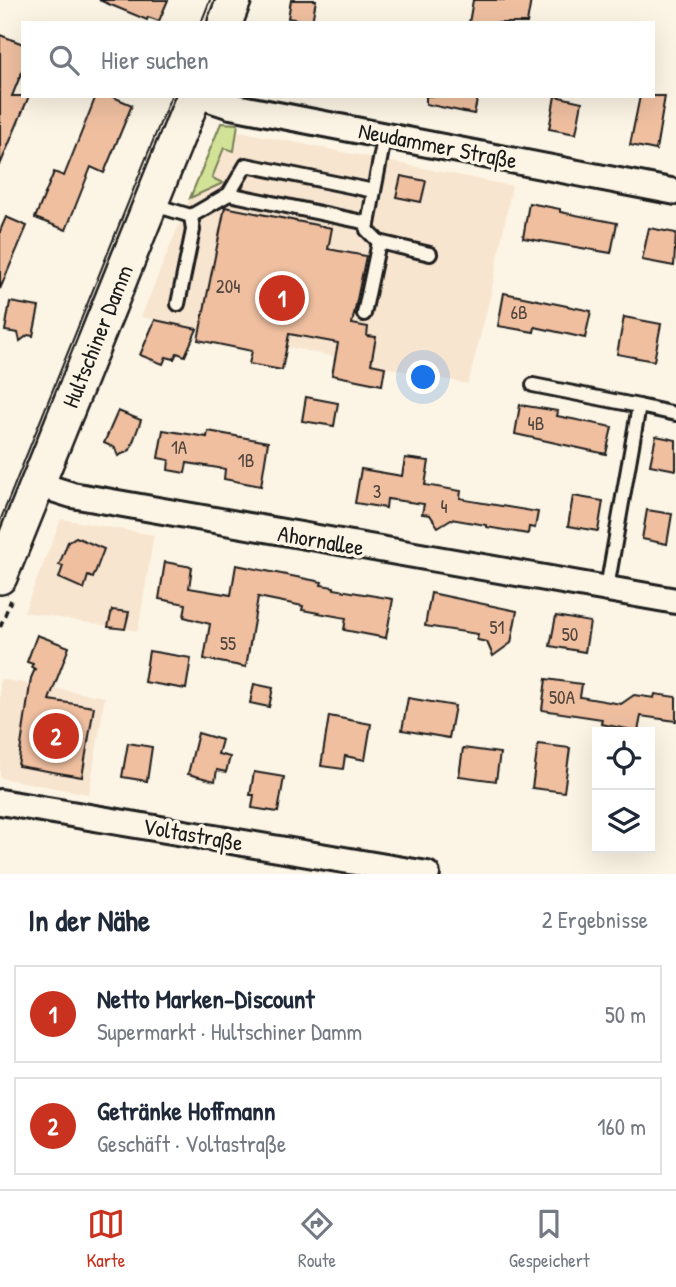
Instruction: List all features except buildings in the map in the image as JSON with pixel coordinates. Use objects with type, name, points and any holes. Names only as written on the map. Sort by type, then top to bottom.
[{"type":"main road","points":[[226,21],[234,0]]},
{"type":"main road","name":"Hultschiner Damm","points":[[0,577],[193,98]]},
{"type":"street","name":"Neudammer Straße","points":[[207,98],[231,106],[676,192]]},
{"type":"street","name":"Ahornallee","points":[[37,484],[72,495],[676,601]]},
{"type":"street","name":"Voltastraße","points":[[0,802],[427,874]]},
{"type":"lane","points":[[385,134],[366,230],[379,242],[430,254]]},
{"type":"lane","points":[[151,204],[191,216],[229,194],[246,165],[374,191]]},
{"type":"lane","points":[[229,194],[368,223]]},
{"type":"lane","points":[[178,304],[193,230],[191,216]]},
{"type":"lane","points":[[364,314],[379,242]]},
{"type":"lane","points":[[533,385],[676,414]]},
{"type":"lane","points":[[607,588],[639,406]]},
{"type":"shaded area","points":[[219,127],[512,186],[491,294],[468,384],[141,317]]},
{"type":"shaded area","points":[[61,519],[154,535],[138,631],[24,612]]},
{"type":"shaded area","points":[[0,679],[105,697],[89,794],[0,778]]},
{"type":"green space","points":[[221,123],[238,124],[234,151],[224,148],[212,178],[223,183],[190,198]]},
{"type":"tram line","points":[[202,21],[210,0]]},
{"type":"tram line","points":[[0,521],[170,98]]},
{"type":"place","name":"Netto Marken-Discount","points":[[282,298]]},
{"type":"place","name":"Getränke Hoffmann","points":[[56,736]]}]
